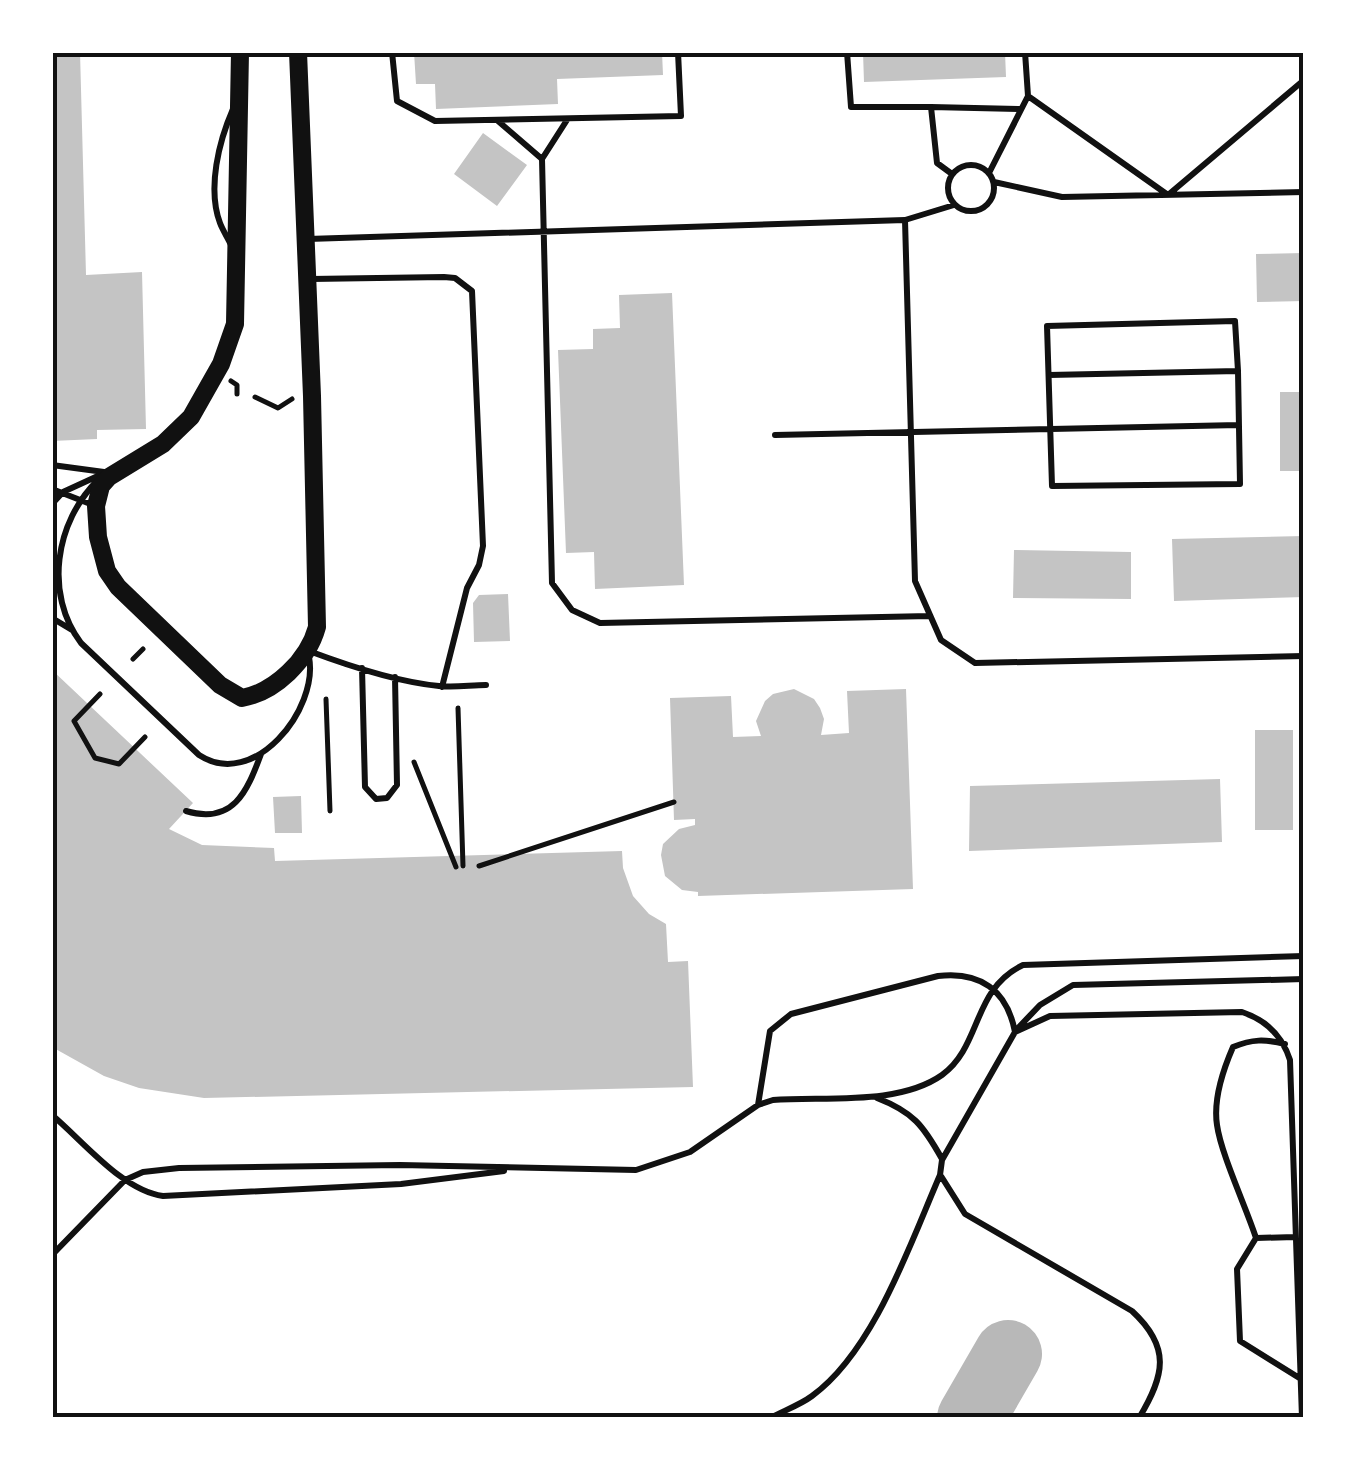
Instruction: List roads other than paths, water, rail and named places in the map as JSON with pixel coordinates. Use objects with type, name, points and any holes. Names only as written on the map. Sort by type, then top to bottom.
[{"type":"main road","points":[[240,52],[235,324],[207,394],[176,432],[113,472],[88,502],[102,554],[118,587],[232,694],[242,698],[267,689],[308,650],[317,617],[298,52]]},
{"type":"lane","points":[[392,52],[397,101],[435,121],[498,122],[681,116],[678,52]]},
{"type":"lane","points":[[847,52],[851,107],[1021,109]]},
{"type":"lane","points":[[989,172],[1028,96],[1025,52]]},
{"type":"lane","points":[[1168,195],[1304,80]]},
{"type":"lane","points":[[1028,96],[1168,195]]},
{"type":"lane","points":[[930,108],[937,163],[952,174]]},
{"type":"lane","points":[[567,120],[542,159],[552,583],[572,610],[600,624],[930,616]]},
{"type":"lane","points":[[498,122],[542,159]]},
{"type":"lane","points":[[304,239],[904,220],[954,205],[970,212],[987,206],[994,191],[989,172],[970,164],[952,174],[947,190],[954,205]]},
{"type":"lane","points":[[994,182],[1062,197],[1304,192]]},
{"type":"lane","points":[[904,220],[915,581],[941,640],[975,663],[1304,656]]},
{"type":"lane","points":[[306,279],[444,277],[456,278],[472,291],[483,546],[479,565],[467,588],[442,687]]},
{"type":"lane","points":[[1235,321],[1240,484],[1052,486],[1050,375],[1047,326],[1235,321]]},
{"type":"lane","points":[[1050,375],[1238,371]]},
{"type":"lane","points":[[775,435],[1239,426]]},
{"type":"lane","points":[[52,465],[113,472]]},
{"type":"lane","points":[[52,504],[63,492],[113,472]]},
{"type":"lane","points":[[52,489],[88,502],[72,515],[59,561],[58,583],[72,630],[81,643],[210,762],[235,766],[260,754],[280,736],[309,688],[308,650],[442,687],[486,685]]},
{"type":"lane","points":[[52,618],[72,630]]},
{"type":"lane","points":[[362,668],[365,787],[376,799],[386,798],[397,785],[395,676]]},
{"type":"lane","points":[[186,811],[202,816],[226,811],[244,793],[260,754]]},
{"type":"lane","points":[[52,1254],[126,1180],[143,1172],[179,1168],[400,1165],[636,1170],[690,1152],[758,1105],[792,1098],[875,1098],[940,1076],[955,1062],[993,987],[1004,974],[1023,965],[1304,956]]},
{"type":"lane","points":[[758,1105],[770,1031],[792,1014],[957,974],[993,987],[1011,1012],[1015,1032]]},
{"type":"lane","points":[[770,1418],[812,1396],[855,1352],[886,1297],[940,1176],[942,1160],[1015,1032],[1040,1005],[1072,986],[1304,979]]},
{"type":"lane","points":[[1015,1032],[1050,1016],[1242,1012],[1266,1023],[1285,1044],[1290,1060],[1302,1418]]},
{"type":"lane","points":[[1256,1238],[1217,1126],[1217,1101],[1233,1048],[1266,1039],[1285,1044]]},
{"type":"lane","points":[[875,1098],[904,1109],[917,1120],[942,1160]]},
{"type":"lane","points":[[52,1115],[126,1180],[140,1190],[162,1196],[401,1184],[525,1168]]},
{"type":"lane","points":[[940,1176],[966,1214],[1132,1312],[1152,1330],[1159,1350],[1159,1369],[1154,1390],[1139,1418]]},
{"type":"lane","points":[[1256,1238],[1295,1237]]},
{"type":"lane","points":[[1256,1238],[1237,1269],[1240,1341],[1302,1379]]}]
